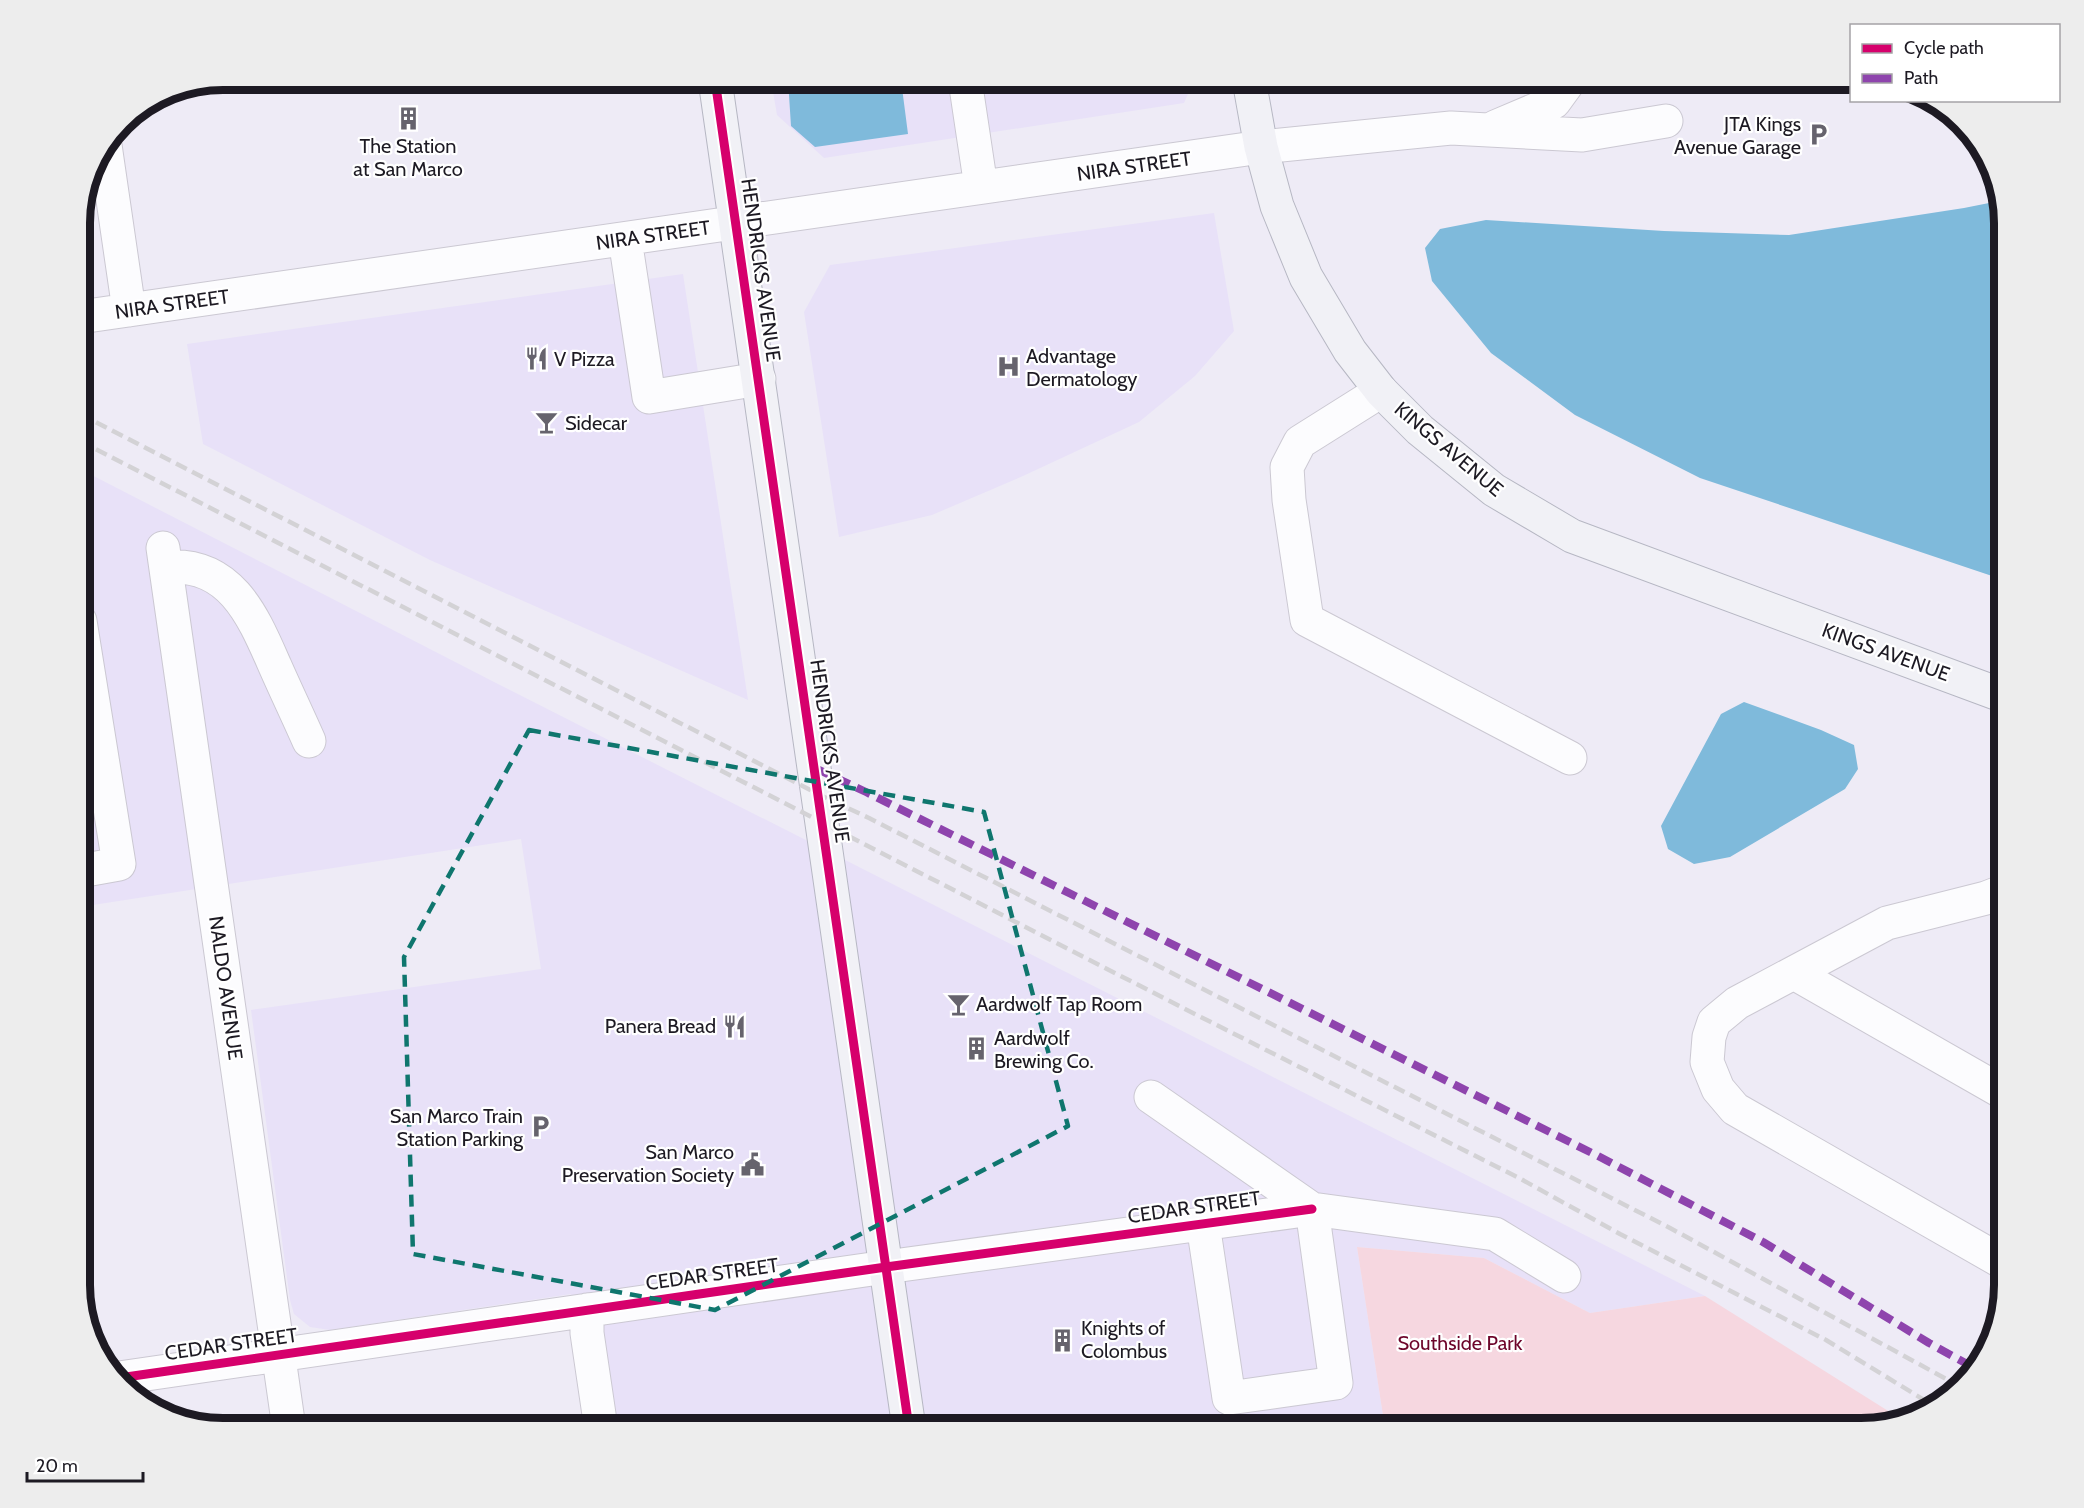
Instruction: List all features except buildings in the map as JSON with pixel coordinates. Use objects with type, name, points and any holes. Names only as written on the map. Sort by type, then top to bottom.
[{"type":"main road","name":"HENDRICKS AVENUE","points":[[716,90],[908,1418]]},
{"type":"main road","name":"KINGS AVENUE","points":[[1251,90],[1261,147],[1277,206],[1306,277],[1350,351],[1381,391],[1420,430],[1494,490],[1572,536],[1994,692]]},
{"type":"street","points":[[966,90],[981,187]]},
{"type":"street","points":[[1487,130],[1554,102],[1563,90]]},
{"type":"street","name":"NIRA STREET","points":[[90,316],[1261,147],[1451,128],[1582,135],[1666,121]]},
{"type":"street","points":[[107,158],[129,310]]},
{"type":"street","points":[[625,239],[649,397],[759,380]]},
{"type":"street","points":[[1381,391],[1300,442],[1287,467],[1289,500],[1307,620],[1570,758]]},
{"type":"street","name":"NALDO AVENUE","points":[[288,1418],[164,557],[212,575],[228,586],[242,601],[259,631],[309,741]]},
{"type":"street","points":[[90,683],[119,864],[90,869]]},
{"type":"street","points":[[1994,901],[1887,923],[1737,1003],[1714,1022],[1709,1037],[1707,1062],[1718,1089],[1735,1109],[1994,1257]]},
{"type":"street","points":[[1794,973],[1994,1087]]},
{"type":"street","points":[[1151,1097],[1312,1209],[1495,1234],[1564,1276]]},
{"type":"street","points":[[1203,1224],[1229,1398],[1336,1383],[1312,1209]]},
{"type":"street","name":"CEDAR STREET","points":[[127,1377],[886,1267],[1312,1209]]},
{"type":"street","points":[[587,1310],[587,1333],[600,1418]]},
{"type":"highlighted area","points":[[529,730],[984,812],[1068,1126],[715,1310],[413,1254],[404,957]]},
{"type":"shaded area","points":[[773,90],[1190,90],[1184,103],[824,158],[777,115]]},
{"type":"shaded area","points":[[1214,213],[1234,331],[1195,376],[1139,422],[1023,476],[932,515],[839,537],[804,312],[830,265]]},
{"type":"shaded area","points":[[683,274],[748,700],[430,560],[203,444],[187,344]]},
{"type":"shaded area","points":[[90,474],[496,683],[1705,1296],[1590,1313],[1484,1258],[1357,1247],[1383,1418],[590,1418],[571,1294],[330,1330],[310,1327],[294,1314],[290,1300],[251,1010],[541,969],[521,839],[90,905]]},
{"type":"green space","name":"Southside Park","points":[[1357,1247],[1484,1258],[1590,1313],[1705,1296],[1893,1414],[1861,1418],[1383,1418]]},
{"type":"water","points":[[789,90],[902,90],[908,134],[815,147],[791,126]]},
{"type":"water","points":[[1992,202],[1994,214],[1994,577],[1700,478],[1575,415],[1491,353],[1432,281],[1425,248],[1440,229],[1486,220],[1664,231],[1789,235]]},
{"type":"water","points":[[1744,702],[1821,730],[1854,745],[1858,769],[1845,789],[1730,857],[1694,864],[1668,849],[1661,826],[1721,714]]},
{"type":"railway","points":[[90,419],[818,794],[1670,1228],[1952,1382]]},
{"type":"railway","points":[[90,446],[1185,1009],[1519,1178],[1620,1234],[1826,1340],[1926,1401]]},
{"type":"marked path","points":[[815,768],[1598,1156],[1763,1242],[1968,1365]]},
{"type":"cycle path","points":[[716,90],[908,1418]]},
{"type":"cycle path","points":[[127,1377],[886,1267],[1312,1209]]},
{"type":"place","name":"The Station at San Marco","points":[[408,119]]},
{"type":"place","name":"JTA Kings Avenue Garage","points":[[1819,135]]},
{"type":"place","name":"V Pizza","points":[[536,359]]},
{"type":"place","name":"Advantage Dermatology","points":[[1008,367]]},
{"type":"place","name":"Sidecar","points":[[547,423]]},
{"type":"place","name":"Aardwolf Tap Room","points":[[958,1004]]},
{"type":"place","name":"Panera Bread","points":[[734,1026]]},
{"type":"place","name":"Aardwolf Brewing Co.","points":[[976,1049]]},
{"type":"place","name":"San Marco Train Station Parking","points":[[541,1127]]},
{"type":"place","name":"San Marco Preservation Society","points":[[752,1164]]},
{"type":"place","name":"Knights of Colombus","points":[[1063,1340]]}]
